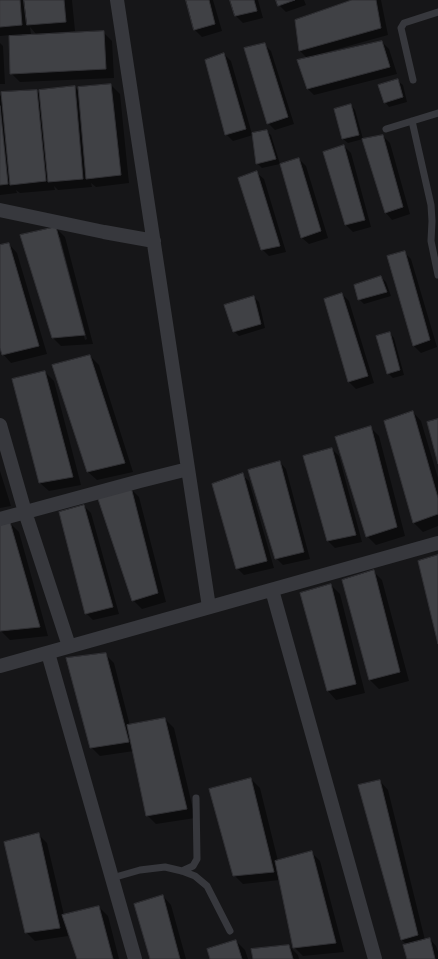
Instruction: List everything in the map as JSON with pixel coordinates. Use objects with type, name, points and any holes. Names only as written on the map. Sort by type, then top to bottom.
[{"type":"street","points":[[117,0],[209,607]]},
{"type":"street","points":[[0,210],[154,241]]},
{"type":"street","points":[[0,425],[25,512],[69,646]]},
{"type":"street","points":[[0,519],[188,469]]},
{"type":"street","points":[[0,666],[438,543]]},
{"type":"street","points":[[272,590],[375,959]]},
{"type":"street","points":[[48,653],[135,959]]},
{"type":"lane","points":[[413,80],[401,28],[404,23],[438,12]]},
{"type":"lane","points":[[386,128],[438,113]]},
{"type":"lane","points":[[412,121],[431,205],[431,241],[438,274]]},
{"type":"lane","points":[[182,871],[192,866],[197,859],[196,798]]},
{"type":"lane","points":[[112,878],[140,870],[165,867],[195,876],[207,886],[230,931]]},
{"type":"building","points":[[0,0],[20,0],[22,25],[0,27]]},
{"type":"building","points":[[24,0],[64,0],[66,22],[27,25]]},
{"type":"building","points":[[186,0],[209,0],[215,24],[194,30]]},
{"type":"building","points":[[230,0],[254,0],[257,11],[235,16]]},
{"type":"building","points":[[276,0],[295,0],[278,6]]},
{"type":"building","points":[[352,0],[376,0],[381,28],[299,51],[295,20]]},
{"type":"building","points":[[104,31],[106,69],[10,74],[9,36]]},
{"type":"building","points":[[382,41],[390,67],[307,89],[297,60]]},
{"type":"building","points":[[265,43],[288,117],[267,124],[244,48]]},
{"type":"building","points":[[224,53],[246,129],[225,135],[205,60]]},
{"type":"building","points":[[398,79],[403,97],[384,103],[378,85]]},
{"type":"building","points":[[111,84],[121,175],[86,179],[78,87]]},
{"type":"building","points":[[75,86],[83,179],[48,182],[39,90]]},
{"type":"building","points":[[37,90],[46,181],[10,185],[1,92]]},
{"type":"building","points":[[351,104],[359,135],[342,139],[334,109]]},
{"type":"building","points":[[0,106],[8,184],[0,185]]},
{"type":"building","points":[[267,130],[276,159],[256,164],[252,133]]},
{"type":"building","points":[[383,135],[403,207],[385,213],[362,139]]},
{"type":"building","points":[[344,145],[365,220],[345,225],[323,152]]},
{"type":"building","points":[[299,158],[321,231],[301,238],[280,164]]},
{"type":"building","points":[[257,171],[280,246],[261,250],[238,178]]},
{"type":"building","points":[[56,227],[85,335],[52,338],[20,235]]},
{"type":"building","points":[[9,243],[39,346],[2,355],[0,348],[0,245]]},
{"type":"building","points":[[405,251],[430,340],[413,346],[387,256]]},
{"type":"building","points":[[381,276],[387,292],[358,300],[354,285]]},
{"type":"building","points":[[342,293],[368,376],[348,382],[324,299]]},
{"type":"building","points":[[254,296],[261,324],[233,332],[224,305]]},
{"type":"building","points":[[390,332],[400,370],[387,374],[376,336]]},
{"type":"building","points":[[90,355],[125,463],[87,472],[52,365]]},
{"type":"building","points":[[45,371],[73,477],[39,483],[12,379]]},
{"type":"building","points":[[413,411],[438,498],[438,514],[413,523],[384,421]]},
{"type":"building","points":[[438,419],[438,464],[427,422]]},
{"type":"building","points":[[371,426],[397,527],[366,537],[335,437]]},
{"type":"building","points":[[332,448],[356,535],[327,541],[303,456]]},
{"type":"building","points":[[280,461],[304,552],[275,559],[248,470]]},
{"type":"building","points":[[243,473],[267,561],[236,569],[212,484]]},
{"type":"building","points":[[131,487],[158,593],[132,601],[97,496]]},
{"type":"building","points":[[84,505],[113,607],[85,614],[59,512]]},
{"type":"building","points":[[10,522],[40,627],[0,631],[0,525]]},
{"type":"building","points":[[438,555],[438,644],[418,561]]},
{"type":"building","points":[[374,570],[400,672],[369,680],[342,580]]},
{"type":"building","points":[[331,584],[356,684],[327,691],[300,593]]},
{"type":"building","points":[[106,653],[129,742],[90,748],[66,658]]},
{"type":"building","points":[[165,718],[187,809],[146,816],[127,725]]},
{"type":"building","points":[[251,778],[274,872],[233,876],[209,789]]},
{"type":"building","points":[[380,780],[418,935],[401,940],[358,785]]},
{"type":"building","points":[[39,833],[60,928],[25,933],[4,842]]},
{"type":"building","points":[[312,851],[336,943],[293,948],[275,861]]},
{"type":"building","points":[[163,895],[180,959],[150,959],[134,904]]},
{"type":"building","points":[[99,906],[113,959],[77,959],[62,915]]},
{"type":"building","points":[[430,938],[435,959],[407,959],[403,945]]},
{"type":"building","points":[[236,940],[242,959],[210,959],[207,949]]},
{"type":"building","points":[[289,945],[293,959],[253,959],[251,949]]}]
